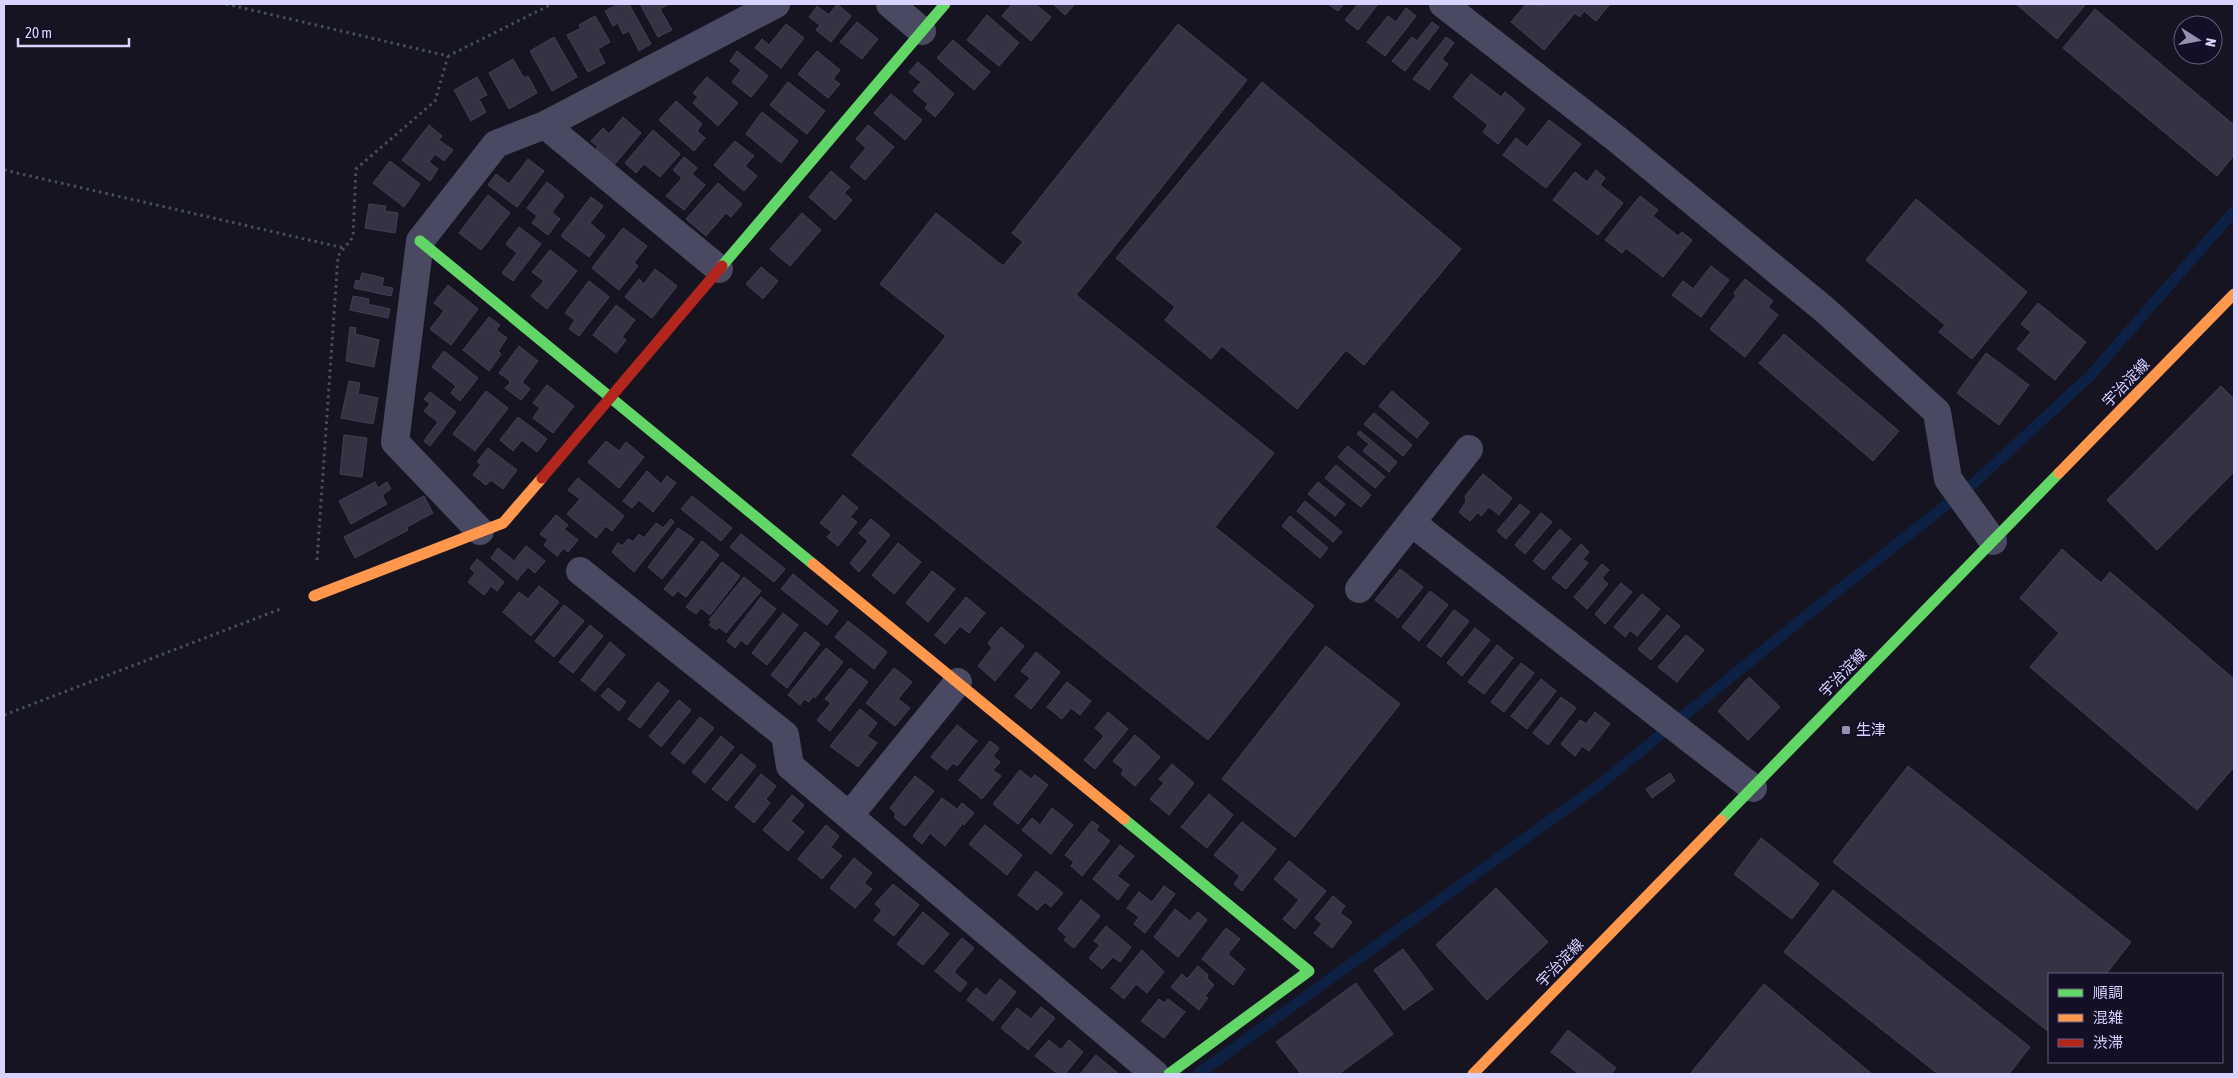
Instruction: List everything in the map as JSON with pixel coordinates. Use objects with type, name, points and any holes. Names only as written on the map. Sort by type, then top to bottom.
[{"type":"street","points":[[480,531],[395,442],[420,241],[496,144],[545,125],[776,4]]},
{"type":"street","points":[[890,4],[922,31]]},
{"type":"street","points":[[314,596],[502,523],[945,4]]},
{"type":"street","points":[[1443,4],[1618,140],[1810,298],[1937,412],[1948,479],[1993,541]]},
{"type":"street","points":[[545,125],[719,269]]},
{"type":"street","points":[[420,241],[1309,971],[1169,1074]]},
{"type":"street","name":"宇治淀線","points":[[1473,1074],[2234,294]]},
{"type":"street","points":[[1359,589],[1469,449]]},
{"type":"street","points":[[1412,523],[1753,788]]},
{"type":"street","points":[[580,572],[785,735],[790,766],[1155,1074]]},
{"type":"street","points":[[849,816],[958,682]]},
{"type":"path","points":[[226,4],[448,56],[552,4]]},
{"type":"path","points":[[4,715],[314,596],[338,256],[353,238],[356,169],[435,101],[448,56]]},
{"type":"path","points":[[4,170],[344,248]]},
{"type":"building","points":[[618,4],[629,4],[651,44],[639,51],[629,31],[623,34],[618,23],[613,26],[605,11]]},
{"type":"building","points":[[640,4],[669,4],[660,9],[672,30],[658,37]]},
{"type":"building","points":[[837,4],[851,16],[831,42],[816,30],[820,25],[809,17],[817,6],[829,15]]},
{"type":"building","points":[[1012,4],[1035,4],[1051,17],[1031,41],[1002,16]]},
{"type":"building","points":[[1053,4],[1075,4],[1065,15]]},
{"type":"building","points":[[1328,4],[1344,4],[1338,11]]},
{"type":"building","points":[[1358,4],[1378,4],[1358,30],[1345,20]]},
{"type":"building","points":[[1526,4],[1545,6],[1547,4],[1610,4],[1596,21],[1584,11],[1580,17],[1575,13],[1544,50],[1511,22]]},
{"type":"building","points":[[2016,4],[2086,4],[2057,39]]},
{"type":"building","points":[[1406,8],[1416,16],[1385,56],[1367,42],[1388,16],[1396,22]]},
{"type":"building","points":[[2095,9],[2234,125],[2234,155],[2217,176],[2063,48]]},
{"type":"building","points":[[987,15],[1019,43],[999,66],[967,40]]},
{"type":"building","points":[[595,16],[610,42],[598,49],[605,63],[588,72],[567,35],[581,28],[579,25]]},
{"type":"building","points":[[857,22],[878,39],[862,59],[840,42]]},
{"type":"building","points":[[1432,22],[1439,27],[1405,71],[1392,61],[1412,37],[1417,41]]},
{"type":"building","points":[[786,24],[804,38],[781,68],[755,48],[762,39],[769,45]]},
{"type":"building","points":[[1178,24],[1247,80],[1076,295],[1274,453],[1215,527],[1314,606],[1208,740],[852,455],[946,336],[880,284],[936,213],[1003,266],[1023,242],[1012,233]]},
{"type":"building","points":[[554,37],[577,77],[552,91],[530,51]]},
{"type":"building","points":[[1446,37],[1454,43],[1442,59],[1448,64],[1429,90],[1413,79]]},
{"type":"building","points":[[953,40],[990,72],[974,90],[937,58]]},
{"type":"building","points":[[737,51],[768,76],[751,97],[732,82],[741,70],[730,61]]},
{"type":"building","points":[[817,51],[840,70],[833,79],[840,84],[828,98],[798,74]]},
{"type":"building","points":[[513,59],[524,78],[528,76],[537,93],[509,109],[489,73]]},
{"type":"building","points":[[918,62],[954,94],[935,117],[925,108],[928,104],[913,91],[921,82],[909,72]]},
{"type":"building","points":[[1471,74],[1501,97],[1505,92],[1525,109],[1498,144],[1483,132],[1488,125],[1453,97]]},
{"type":"building","points":[[477,77],[487,95],[479,99],[486,112],[471,121],[454,90]]},
{"type":"building","points":[[707,77],[738,103],[718,126],[693,103],[698,97],[693,93]]},
{"type":"building","points":[[788,82],[825,111],[807,134],[770,105]]},
{"type":"building","points":[[1262,82],[1461,249],[1364,365],[1346,350],[1297,409],[1222,346],[1211,359],[1165,320],[1175,307],[1116,258]]},
{"type":"building","points":[[891,94],[922,120],[905,140],[874,113]]},
{"type":"building","points":[[676,101],[702,124],[697,131],[705,138],[694,151],[659,120]]},
{"type":"building","points":[[762,112],[798,141],[781,163],[746,134]]},
{"type":"building","points":[[623,117],[641,133],[614,165],[596,149],[598,147],[591,141],[603,128],[609,134]]},
{"type":"building","points":[[1549,120],[1581,144],[1546,188],[1503,155],[1516,138],[1527,147]]},
{"type":"building","points":[[429,125],[442,136],[439,140],[453,150],[444,161],[435,154],[429,162],[438,169],[430,181],[402,160]]},
{"type":"building","points":[[868,125],[894,147],[865,180],[850,167],[866,148],[856,139]]},
{"type":"building","points":[[653,130],[680,154],[660,177],[644,164],[636,173],[625,163]]},
{"type":"building","points":[[735,141],[754,156],[745,166],[757,176],[744,191],[714,165]]},
{"type":"building","points":[[684,157],[697,168],[692,174],[705,185],[684,210],[666,196],[682,178],[673,170]]},
{"type":"building","points":[[528,159],[544,171],[517,207],[488,185],[496,174],[509,184]]},
{"type":"building","points":[[390,161],[420,184],[404,207],[373,183]]},
{"type":"building","points":[[1596,170],[1605,178],[1600,185],[1623,203],[1598,235],[1553,200],[1575,172],[1587,182]]},
{"type":"building","points":[[831,171],[850,187],[844,193],[852,200],[835,220],[809,197]]},
{"type":"building","points":[[547,182],[564,196],[552,212],[560,219],[548,235],[532,223],[537,216],[527,208]]},
{"type":"building","points":[[718,183],[742,204],[731,217],[726,213],[706,236],[686,219]]},
{"type":"building","points":[[488,195],[510,213],[481,250],[459,233]]},
{"type":"building","points":[[1640,196],[1658,210],[1653,216],[1678,236],[1682,232],[1692,240],[1663,277],[1626,248],[1622,253],[1605,240]]},
{"type":"building","points":[[591,197],[603,206],[590,223],[605,236],[589,257],[561,236]]},
{"type":"building","points":[[1916,199],[2027,292],[1972,359],[1939,332],[1945,325],[1866,260]]},
{"type":"building","points":[[369,204],[386,206],[385,211],[398,213],[395,233],[365,228]]},
{"type":"building","points":[[802,213],[821,230],[790,266],[770,249]]},
{"type":"building","points":[[519,227],[541,244],[513,281],[502,273],[517,253],[506,244]]},
{"type":"building","points":[[623,228],[647,246],[634,263],[638,266],[619,290],[592,268]]},
{"type":"building","points":[[550,250],[577,271],[547,309],[531,296],[544,281],[532,272]]},
{"type":"building","points":[[1711,266],[1729,280],[1701,317],[1672,295],[1683,281],[1693,289]]},
{"type":"building","points":[[761,267],[778,281],[763,299],[746,284]]},
{"type":"building","points":[[655,269],[677,286],[652,318],[625,297],[639,279],[644,284]]},
{"type":"building","points":[[362,273],[384,278],[382,286],[393,288],[391,296],[354,288],[356,280],[360,281]]},
{"type":"building","points":[[1745,279],[1773,301],[1768,307],[1778,315],[1745,357],[1710,329],[1736,296],[1734,293]]},
{"type":"building","points":[[589,281],[609,297],[579,336],[569,329],[575,320],[565,313]]},
{"type":"building","points":[[448,285],[478,309],[451,345],[430,329],[444,311],[434,303]]},
{"type":"building","points":[[353,296],[369,299],[368,304],[390,309],[388,318],[350,310]]},
{"type":"building","points":[[2038,303],[2086,342],[2055,380],[2017,349],[2031,332],[2021,324]]},
{"type":"building","points":[[616,305],[635,320],[622,337],[626,340],[616,353],[593,335]]},
{"type":"building","points":[[489,317],[500,325],[496,330],[507,338],[498,351],[501,354],[489,371],[463,350]]},
{"type":"building","points":[[350,327],[356,328],[355,334],[379,340],[374,367],[346,361]]},
{"type":"building","points":[[1784,334],[1899,431],[1873,461],[1759,363]]},
{"type":"building","points":[[519,346],[538,361],[522,382],[530,389],[521,400],[505,388],[510,383],[509,380],[499,373]]},
{"type":"building","points":[[444,351],[478,378],[460,401],[451,393],[456,386],[432,367]]},
{"type":"building","points":[[1986,353],[2029,385],[1999,425],[1957,393]]},
{"type":"building","points":[[349,381],[360,383],[358,394],[378,398],[373,424],[341,418]]},
{"type":"building","points":[[547,385],[574,406],[553,433],[533,418],[540,408],[533,403]]},
{"type":"building","points":[[2221,386],[2234,399],[2234,472],[2157,550],[2107,500]]},
{"type":"building","points":[[486,391],[508,408],[475,451],[453,434]]},
{"type":"building","points":[[1392,391],[1429,423],[1417,438],[1379,406]]},
{"type":"building","points":[[430,392],[456,412],[430,446],[424,441],[438,422],[424,411],[430,404],[424,399]]},
{"type":"building","points":[[1374,413],[1412,445],[1403,456],[1364,424]]},
{"type":"building","points":[[518,417],[547,439],[537,452],[522,440],[513,451],[500,440]]},
{"type":"building","points":[[1360,431],[1397,462],[1389,472],[1363,451],[1369,444],[1357,434]]},
{"type":"building","points":[[344,435],[367,438],[362,477],[340,474]]},
{"type":"building","points":[[606,441],[619,451],[626,442],[644,457],[619,488],[588,462]]},
{"type":"building","points":[[1348,446],[1385,477],[1375,488],[1338,457]]},
{"type":"building","points":[[488,448],[517,470],[503,489],[491,480],[486,485],[473,475],[481,464],[477,462]]},
{"type":"building","points":[[1336,465],[1371,495],[1361,507],[1325,478]]},
{"type":"building","points":[[647,471],[661,484],[667,476],[676,483],[653,512],[639,500],[632,508],[623,501]]},
{"type":"building","points":[[1483,474],[1512,498],[1499,515],[1489,507],[1481,516],[1478,512],[1470,521],[1459,512],[1466,502],[1465,496]]},
{"type":"building","points":[[578,478],[624,516],[612,531],[606,526],[596,538],[567,514],[580,499],[568,490]]},
{"type":"building","points":[[375,482],[378,488],[387,482],[391,489],[382,495],[387,504],[351,524],[339,501]]},
{"type":"building","points":[[1318,482],[1345,504],[1335,516],[1308,494]]},
{"type":"building","points":[[843,495],[858,508],[850,517],[857,522],[838,546],[827,537],[832,532],[820,523]]},
{"type":"building","points":[[424,496],[433,513],[407,527],[408,530],[355,558],[344,537]]},
{"type":"building","points":[[692,496],[732,528],[721,541],[681,509]]},
{"type":"building","points":[[1305,501],[1342,532],[1333,542],[1297,511]]},
{"type":"building","points":[[1520,504],[1530,512],[1506,539],[1497,531]]},
{"type":"building","points":[[1541,513],[1552,522],[1525,554],[1515,545]]},
{"type":"building","points":[[556,515],[568,525],[564,529],[578,540],[568,552],[564,548],[557,556],[544,545],[548,540],[540,534]]},
{"type":"building","points":[[1290,516],[1328,548],[1320,558],[1282,526]]},
{"type":"building","points":[[671,519],[674,522],[634,572],[612,552],[618,543],[622,546],[628,539],[633,542],[639,534],[644,538],[656,523],[663,528]]},
{"type":"building","points":[[871,519],[890,535],[859,572],[850,563],[868,541],[859,533]]},
{"type":"building","points":[[678,528],[694,539],[662,579],[648,567]]},
{"type":"building","points":[[1560,529],[1571,539],[1544,570],[1533,561]]},
{"type":"building","points":[[741,534],[785,569],[774,582],[730,547]]},
{"type":"building","points":[[702,541],[719,555],[686,597],[678,591],[673,596],[664,589]]},
{"type":"building","points":[[898,543],[921,562],[894,594],[872,575]]},
{"type":"building","points":[[1581,544],[1589,552],[1583,559],[1588,563],[1566,589],[1552,578]]},
{"type":"building","points":[[526,546],[545,561],[535,573],[528,567],[517,580],[491,558],[498,548],[514,561]]},
{"type":"building","points":[[2062,549],[2101,583],[2110,572],[2234,679],[2234,767],[2197,810],[2030,667],[2059,633],[2020,598]]},
{"type":"building","points":[[477,559],[504,582],[497,591],[491,586],[484,595],[468,582],[475,573],[470,568]]},
{"type":"building","points":[[722,562],[740,576],[710,615],[701,608],[696,614],[686,607]]},
{"type":"building","points":[[1602,564],[1609,570],[1602,578],[1608,584],[1587,609],[1574,597]]},
{"type":"building","points":[[1400,569],[1423,587],[1398,618],[1375,600]]},
{"type":"building","points":[[932,571],[955,589],[928,622],[906,603]]},
{"type":"building","points":[[793,574],[838,611],[827,625],[781,589]]},
{"type":"building","points":[[744,577],[761,591],[726,633],[719,627],[716,630],[709,625],[712,622],[709,620]]},
{"type":"building","points":[[1621,583],[1632,592],[1605,624],[1595,614]]},
{"type":"building","points":[[539,586],[559,602],[531,636],[503,612],[519,592],[528,599]]},
{"type":"building","points":[[1430,591],[1448,605],[1419,641],[1402,627]]},
{"type":"building","points":[[1642,594],[1660,609],[1637,636],[1630,630],[1625,637],[1614,627]]},
{"type":"building","points":[[761,597],[776,609],[747,645],[741,640],[735,648],[727,641]]},
{"type":"building","points":[[966,597],[985,613],[969,633],[960,626],[945,644],[935,635]]},
{"type":"building","points":[[564,605],[584,621],[554,657],[535,641]]},
{"type":"building","points":[[1454,610],[1469,621],[1441,657],[1427,646]]},
{"type":"building","points":[[783,613],[798,625],[767,665],[752,653]]},
{"type":"building","points":[[1667,615],[1680,626],[1651,660],[1638,649]]},
{"type":"building","points":[[848,621],[887,652],[874,669],[835,637]]},
{"type":"building","points":[[590,625],[603,636],[573,673],[559,662]]},
{"type":"building","points":[[1001,627],[1024,646],[995,681],[978,666],[992,648],[988,643]]},
{"type":"building","points":[[1475,628],[1490,640],[1462,676],[1447,663]]},
{"type":"building","points":[[805,632],[820,644],[787,688],[771,675]]},
{"type":"building","points":[[1686,635],[1704,650],[1677,682],[1658,667]]},
{"type":"building","points":[[610,642],[625,655],[595,691],[581,680]]},
{"type":"building","points":[[1497,645],[1513,658],[1484,694],[1468,682]]},
{"type":"building","points":[[1326,646],[1400,704],[1295,837],[1222,779]]},
{"type":"building","points":[[826,648],[843,662],[815,698],[813,696],[809,702],[804,699],[800,705],[788,695]]},
{"type":"building","points":[[1036,652],[1060,672],[1031,709],[1015,696],[1030,678],[1021,671]]},
{"type":"building","points":[[1521,663],[1534,673],[1504,712],[1491,702]]},
{"type":"building","points":[[850,668],[868,682],[830,731],[817,720],[831,703],[825,699]]},
{"type":"building","points":[[894,668],[912,682],[898,699],[910,708],[895,726],[866,703]]},
{"type":"building","points":[[1749,677],[1780,707],[1748,740],[1718,711]]},
{"type":"building","points":[[1541,679],[1556,691],[1527,729],[1511,716]]},
{"type":"building","points":[[658,682],[669,691],[640,728],[628,719]]},
{"type":"building","points":[[1067,682],[1091,701],[1080,715],[1071,708],[1062,719],[1047,707]]},
{"type":"building","points":[[608,688],[626,702],[619,711],[601,696]]},
{"type":"building","points":[[1561,697],[1576,708],[1548,745],[1533,733]]},
{"type":"building","points":[[679,700],[691,710],[661,747],[649,736]]},
{"type":"building","points":[[860,709],[877,723],[867,736],[877,743],[858,767],[830,746]]},
{"type":"building","points":[[1108,712],[1128,729],[1095,769],[1084,760],[1104,736],[1095,728]]},
{"type":"building","points":[[1595,712],[1610,724],[1589,751],[1582,746],[1575,756],[1561,744],[1580,720],[1586,724]]},
{"type":"building","points":[[700,717],[714,728],[684,764],[671,753]]},
{"type":"building","points":[[957,725],[977,741],[957,766],[953,763],[947,770],[931,757]]},
{"type":"building","points":[[1135,735],[1160,757],[1135,786],[1121,774],[1124,770],[1113,761]]},
{"type":"building","points":[[721,736],[734,747],[705,783],[692,772]]},
{"type":"building","points":[[990,741],[999,748],[993,756],[1000,762],[993,770],[1001,776],[982,799],[959,780]]},
{"type":"building","points":[[741,754],[756,766],[727,801],[712,789]]},
{"type":"building","points":[[1172,764],[1194,783],[1169,815],[1150,799],[1164,783],[1159,779]]},
{"type":"building","points":[[1908,766],[2131,942],[2107,973],[2048,973],[2048,1031],[1833,862]]},
{"type":"building","points":[[1020,770],[1031,779],[1035,775],[1048,785],[1018,824],[993,804]]},
{"type":"building","points":[[1670,773],[1675,781],[1652,798],[1646,789]]},
{"type":"building","points":[[761,774],[776,786],[766,799],[770,803],[754,823],[735,807]]},
{"type":"building","points":[[915,776],[934,791],[905,826],[894,817],[896,814],[890,808]]},
{"type":"building","points":[[1209,794],[1233,815],[1207,848],[1181,827]]},
{"type":"building","points":[[792,795],[804,805],[791,821],[804,832],[788,851],[763,830]]},
{"type":"building","points":[[942,798],[957,809],[962,803],[974,813],[964,825],[963,823],[945,846],[930,833],[922,844],[913,836]]},
{"type":"building","points":[[1052,808],[1073,825],[1051,854],[1022,830],[1032,818],[1040,825]]},
{"type":"building","points":[[1092,821],[1099,826],[1096,830],[1110,841],[1082,876],[1071,866],[1074,862],[1065,855]]},
{"type":"building","points":[[1242,822],[1276,849],[1242,891],[1234,884],[1240,876],[1214,855]]},
{"type":"building","points":[[826,825],[839,836],[831,847],[842,856],[822,879],[798,859]]},
{"type":"building","points":[[985,825],[1022,855],[1007,875],[969,844]]},
{"type":"building","points":[[1761,838],[1819,884],[1792,919],[1734,874]]},
{"type":"building","points":[[1120,845],[1134,856],[1117,876],[1129,885],[1118,900],[1093,879]]},
{"type":"building","points":[[854,858],[872,873],[864,883],[872,889],[855,908],[830,888]]},
{"type":"building","points":[[1289,861],[1326,891],[1295,929],[1283,919],[1299,900],[1274,879]]},
{"type":"building","points":[[1036,871],[1063,893],[1051,907],[1045,902],[1037,910],[1018,895]]},
{"type":"building","points":[[893,884],[919,905],[894,936],[874,920],[882,910],[875,904]]},
{"type":"building","points":[[1164,886],[1175,894],[1145,933],[1134,924],[1139,917],[1127,908],[1139,892],[1152,902]]},
{"type":"building","points":[[1496,888],[1548,942],[1487,1000],[1436,945]]},
{"type":"building","points":[[1833,890],[2030,1047],[2009,1074],[1938,1074],[1784,952]]},
{"type":"building","points":[[1333,896],[1345,906],[1340,913],[1352,922],[1332,948],[1314,933],[1322,924],[1315,918]]},
{"type":"building","points":[[1081,900],[1100,916],[1074,948],[1064,940],[1067,937],[1058,929]]},
{"type":"building","points":[[1175,909],[1190,921],[1198,912],[1207,920],[1178,957],[1154,937]]},
{"type":"building","points":[[923,912],[949,934],[923,965],[897,944]]},
{"type":"building","points":[[1106,926],[1131,947],[1120,962],[1113,957],[1102,969],[1089,958],[1100,945],[1094,941]]},
{"type":"building","points":[[1226,928],[1240,939],[1228,954],[1245,969],[1233,985],[1202,959]]},
{"type":"building","points":[[962,938],[974,948],[954,972],[967,983],[960,992],[935,971]]},
{"type":"building","points":[[1403,949],[1433,989],[1404,1010],[1374,970]]},
{"type":"building","points":[[1142,950],[1164,972],[1147,993],[1136,984],[1124,999],[1111,988]]},
{"type":"building","points":[[1198,966],[1208,975],[1207,978],[1214,985],[1205,996],[1208,998],[1199,1010],[1171,987],[1182,974],[1187,979]]},
{"type":"building","points":[[1000,979],[1016,992],[993,1021],[967,1000],[976,988],[986,996]]},
{"type":"building","points":[[1356,983],[1393,1034],[1339,1074],[1301,1074],[1276,1042]]},
{"type":"building","points":[[1764,984],[1872,1074],[1690,1074]]},
{"type":"building","points":[[1159,999],[1164,1003],[1168,999],[1185,1012],[1164,1038],[1141,1021]]},
{"type":"building","points":[[1041,1007],[1055,1018],[1028,1050],[1001,1028],[1017,1008],[1031,1019]]},
{"type":"building","points":[[1568,1030],[1616,1068],[1611,1074],[1579,1074],[1551,1052]]},
{"type":"building","points":[[1049,1040],[1061,1050],[1069,1040],[1083,1052],[1065,1074],[1058,1074],[1035,1056]]},
{"type":"building","points":[[1096,1055],[1119,1074],[1080,1074]]},
{"type":"waterway","points":[[1198,1074],[1598,786],[1797,623],[1974,483],[2090,376],[2234,211]]},
{"type":"traffic: fast","points":[[722,266],[945,4]]},
{"type":"traffic: fast","points":[[420,241],[813,564]]},
{"type":"traffic: fast","points":[[1721,820],[2059,473]]},
{"type":"traffic: fast","points":[[1124,819],[1309,971],[1169,1074]]},
{"type":"traffic: slow","points":[[2059,473],[2234,294]]},
{"type":"traffic: slow","points":[[314,596],[503,523],[542,478]]},
{"type":"traffic: slow","points":[[813,564],[1124,819]]},
{"type":"traffic: slow","points":[[1473,1074],[1721,820]]},
{"type":"traffic: jam","points":[[542,478],[722,266]]},
{"type":"place","name":"生津","points":[[1846,730]]}]
